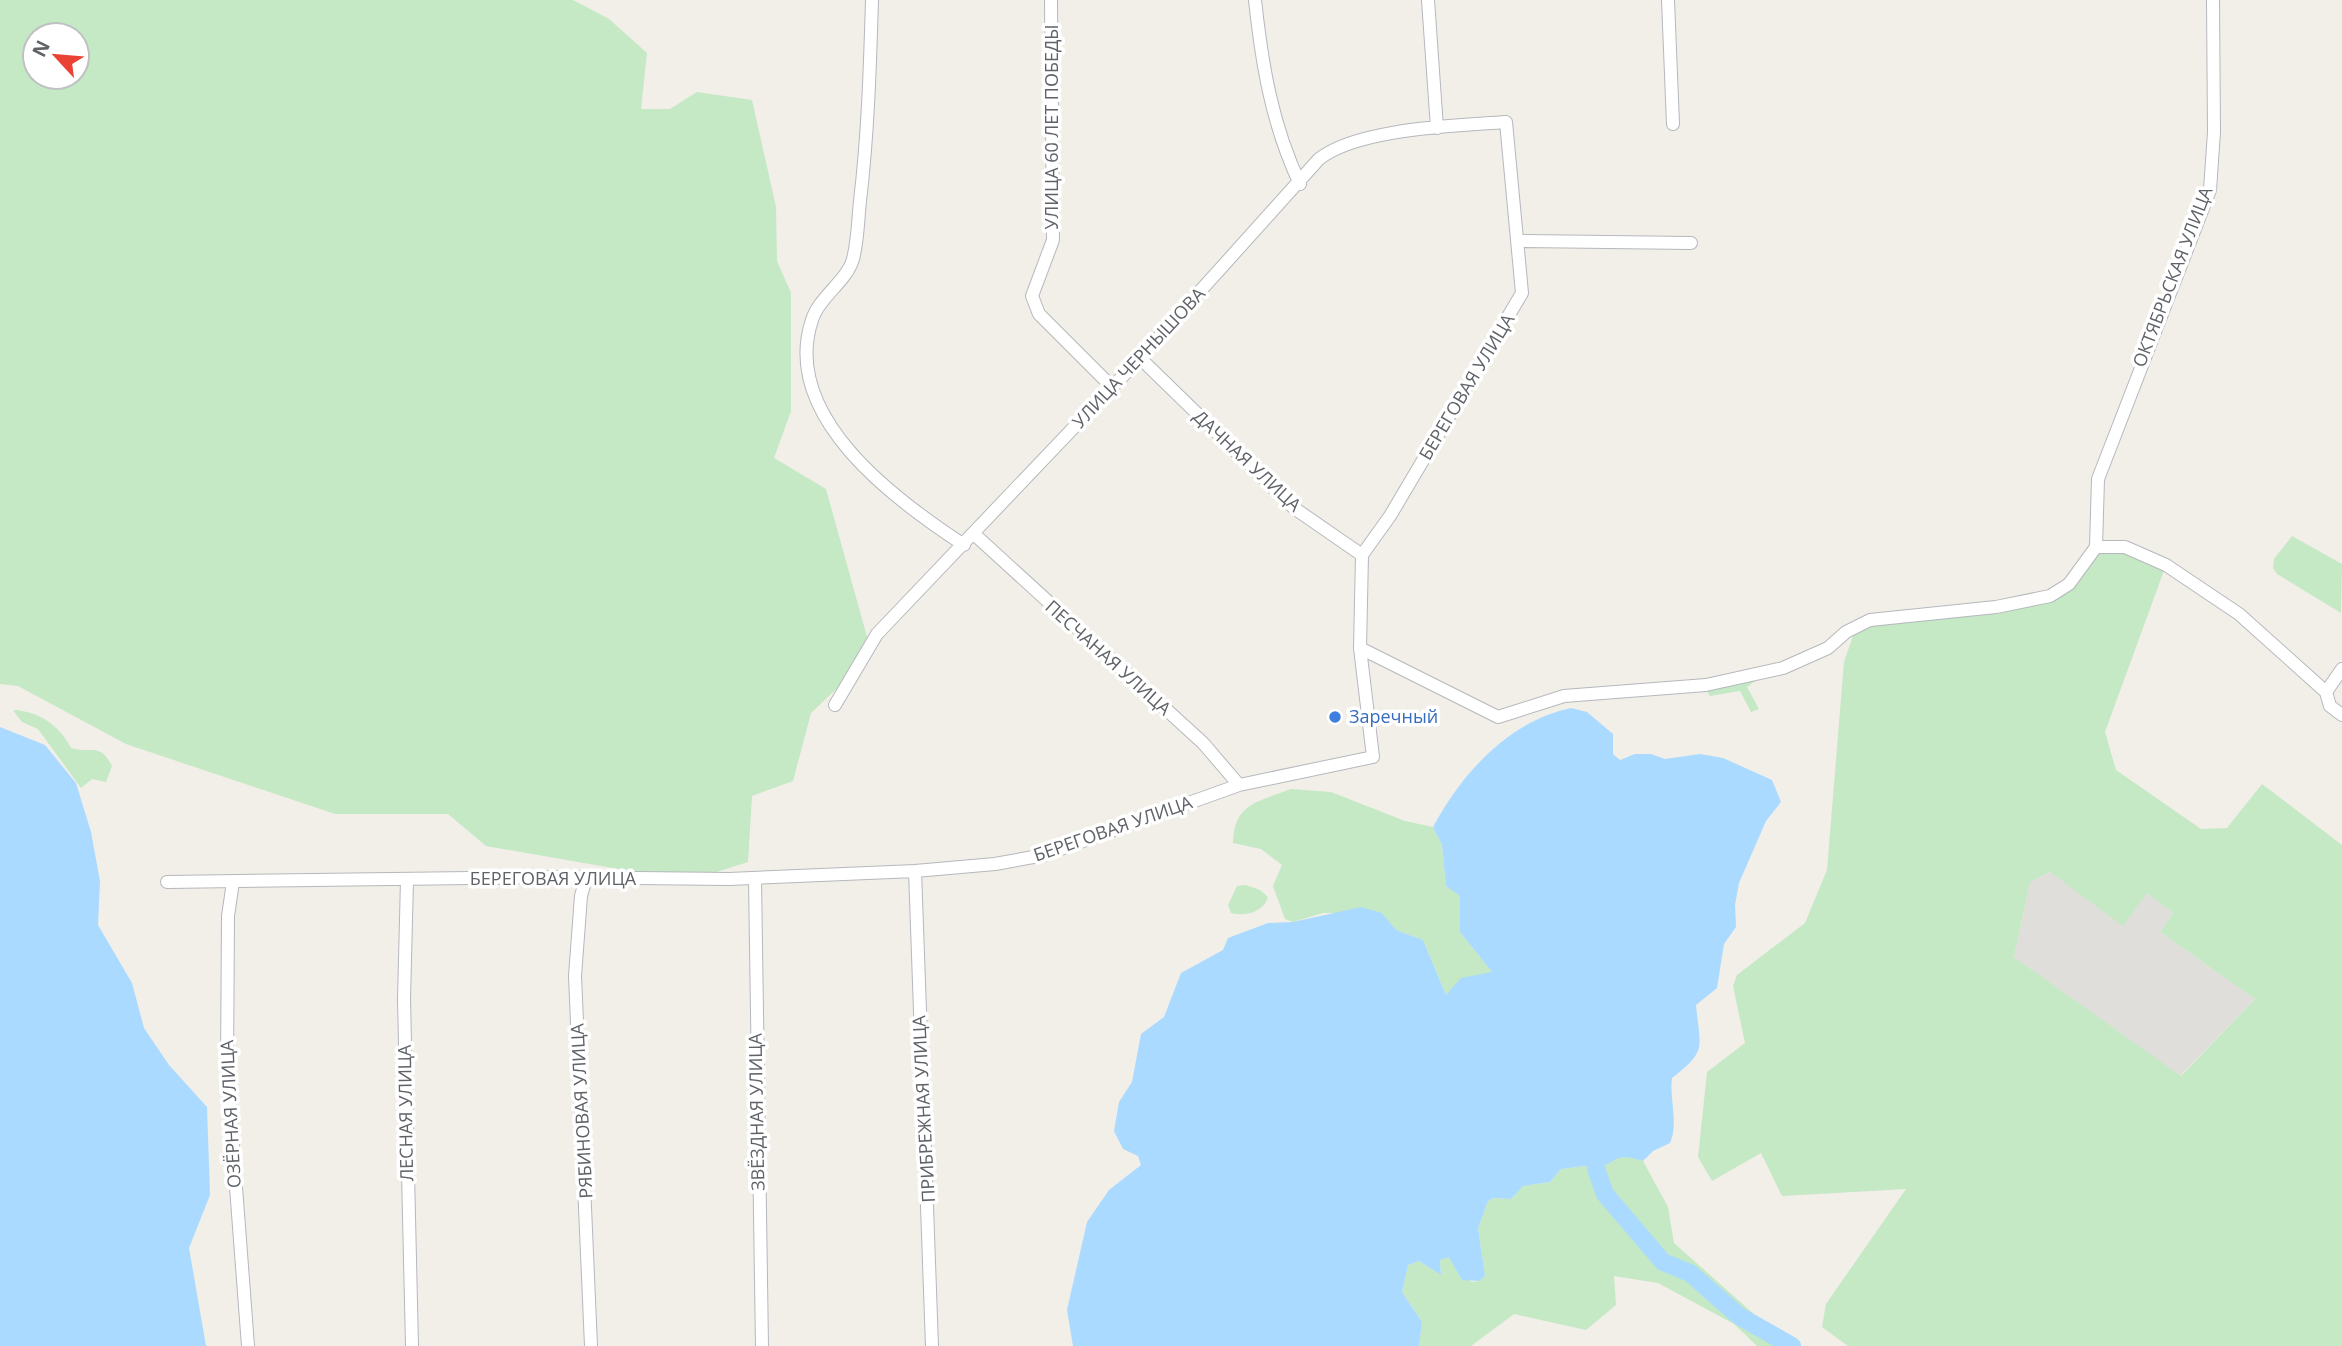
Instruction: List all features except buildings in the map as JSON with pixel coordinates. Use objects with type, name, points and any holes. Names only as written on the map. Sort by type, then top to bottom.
[{"type":"street","points":[[872,0],[868,135],[852,261],[812,318],[806,344],[810,382],[837,435],[858,460],[913,511],[964,545]]},
{"type":"street","name":"УЛИЦА 60 ЛЕТ ПОБЕДЫ","points":[[1051,0],[1053,240],[1032,296],[1039,314],[1111,386]]},
{"type":"street","points":[[1255,0],[1261,53],[1282,145],[1300,184]]},
{"type":"street","points":[[1428,0],[1437,128]]},
{"type":"street","points":[[1668,0],[1673,124]]},
{"type":"street","name":"ОКТЯБРЬСКАЯ УЛИЦА","points":[[2096,547],[2098,479],[2210,190],[2214,132],[2213,0]]},
{"type":"street","name":"УЛИЦА ЧЕРНЫШОВА","points":[[835,705],[877,634],[1140,358],[1300,184],[1319,159],[1334,147],[1437,128],[1506,122]]},
{"type":"street","name":"БЕРЕГОВАЯ УЛИЦА","points":[[167,881],[755,878],[915,871],[1034,857],[1239,785],[1373,757],[1360,648],[1362,555],[1390,516],[1519,302],[1523,280],[1506,122]]},
{"type":"street","points":[[1520,241],[1691,243]]},
{"type":"street","name":"ДАЧНАЯ УЛИЦА","points":[[1140,358],[1294,508],[1362,555]]},
{"type":"street","name":"ПЕСЧАНАЯ УЛИЦА","points":[[974,534],[1203,743],[1239,785]]},
{"type":"street","points":[[1360,648],[1498,717],[1564,696],[1706,685],[1783,668],[1829,648],[1846,632],[1870,620],[1996,607],[2050,596],[2069,584],[2096,547],[2125,547],[2166,565],[2239,614],[2326,692],[2329,706],[2342,715]]},
{"type":"street","points":[[2326,692],[2342,669]]},
{"type":"street","name":"ПРИБРЕЖНАЯ УЛИЦА","points":[[915,871],[932,1346]]},
{"type":"street","name":"РЯБИНОВАЯ УЛИЦА","points":[[586,878],[581,896],[575,975],[592,1346]]},
{"type":"street","name":"ЗВЁЗДНАЯ УЛИЦА","points":[[755,878],[762,1346]]},
{"type":"street","name":"ЛЕСНАЯ УЛИЦА","points":[[407,880],[405,1125],[412,1346]]},
{"type":"street","name":"ОЗЁРНАЯ УЛИЦА","points":[[233,882],[228,916],[227,1068],[235,1204],[248,1346]]},
{"type":"shaded area","points":[[2051,872],[2123,925],[2147,893],[2173,913],[2160,932],[2255,999],[2180,1076],[2014,957],[2030,882]]},
{"type":"green space","points":[[0,0],[573,0],[609,19],[647,53],[641,109],[670,109],[697,92],[752,100],[776,207],[777,261],[791,293],[791,411],[774,458],[826,489],[872,655],[811,713],[793,781],[752,796],[748,862],[707,875],[624,870],[486,846],[448,814],[335,814],[126,744],[18,686],[0,684]]},
{"type":"green space","points":[[2292,536],[2342,564],[2341,613],[2277,574],[2273,568],[2274,559]]},
{"type":"green space","points":[[2096,547],[2125,547],[2166,565],[2105,732],[2116,770],[2201,829],[2227,828],[2262,784],[2342,845],[2342,1346],[1848,1346],[1822,1327],[1826,1304],[1906,1189],[1782,1196],[1761,1153],[1712,1181],[1698,1157],[1707,1072],[1745,1043],[1733,986],[1737,975],[1805,923],[1827,870],[1844,662],[1857,624],[2050,596]],"holes":[[[2050,872],[2123,926],[2147,893],[2173,913],[2160,932],[2255,999],[2181,1076],[2014,957],[2030,882]]]},
{"type":"green space","points":[[1762,676],[1747,687],[1759,709],[1751,712],[1740,691],[1710,696],[1706,690]]},
{"type":"green space","points":[[13,710],[40,716],[61,732],[71,748],[95,750],[103,754],[112,766],[106,782],[92,779],[81,788],[38,729],[22,722]]},
{"type":"green space","points":[[1291,789],[1331,792],[1405,821],[1433,827],[1442,845],[1446,886],[1460,895],[1460,932],[1492,972],[1446,995],[1423,940],[1396,930],[1381,913],[1323,913],[1293,922],[1285,919],[1273,886],[1282,865],[1261,849],[1233,843],[1234,830],[1243,812],[1258,801]]},
{"type":"green space","points":[[1246,885],[1260,890],[1268,897],[1266,902],[1253,912],[1231,913],[1228,905],[1237,886]]},
{"type":"green space","points":[[1625,1155],[1643,1161],[1668,1207],[1674,1243],[1774,1332],[1802,1346],[1757,1346],[1734,1324],[1658,1283],[1614,1276],[1616,1305],[1586,1330],[1514,1314],[1471,1346],[1419,1346],[1422,1322],[1402,1292],[1408,1265],[1419,1261],[1441,1274],[1440,1260],[1449,1257],[1471,1282],[1479,1281],[1485,1276],[1478,1228],[1488,1201],[1493,1198],[1511,1199],[1523,1186],[1550,1182],[1561,1169],[1585,1166],[1596,1169],[1613,1158]]},
{"type":"water","points":[[1571,708],[1587,712],[1613,734],[1613,754],[1620,760],[1635,754],[1651,754],[1665,759],[1700,754],[1723,758],[1772,780],[1781,802],[1766,821],[1739,883],[1735,905],[1736,927],[1724,944],[1717,988],[1696,1005],[1699,1047],[1692,1061],[1672,1078],[1674,1127],[1670,1143],[1653,1151],[1643,1161],[1622,1157],[1596,1169],[1585,1166],[1561,1169],[1550,1182],[1523,1186],[1511,1199],[1493,1198],[1488,1201],[1478,1228],[1485,1276],[1479,1281],[1462,1280],[1449,1257],[1440,1260],[1441,1275],[1419,1261],[1408,1265],[1402,1292],[1422,1322],[1419,1346],[1073,1346],[1067,1310],[1087,1222],[1109,1190],[1141,1165],[1138,1156],[1123,1149],[1114,1131],[1119,1102],[1132,1082],[1141,1034],[1164,1017],[1181,973],[1223,950],[1228,938],[1268,923],[1293,922],[1361,907],[1382,913],[1396,930],[1423,940],[1446,995],[1461,978],[1492,972],[1460,932],[1460,896],[1446,886],[1442,845],[1433,827],[1458,787],[1490,752],[1527,724]]},
{"type":"water","points":[[0,727],[45,745],[76,783],[91,832],[100,881],[98,925],[132,983],[144,1028],[169,1065],[207,1107],[210,1195],[189,1248],[206,1346],[0,1346]]},
{"type":"waterway","points":[[1596,1169],[1605,1194],[1663,1262],[1690,1273],[1739,1316],[1792,1346]]},
{"type":"place","name":"Заречный","points":[[1335,717]]}]
